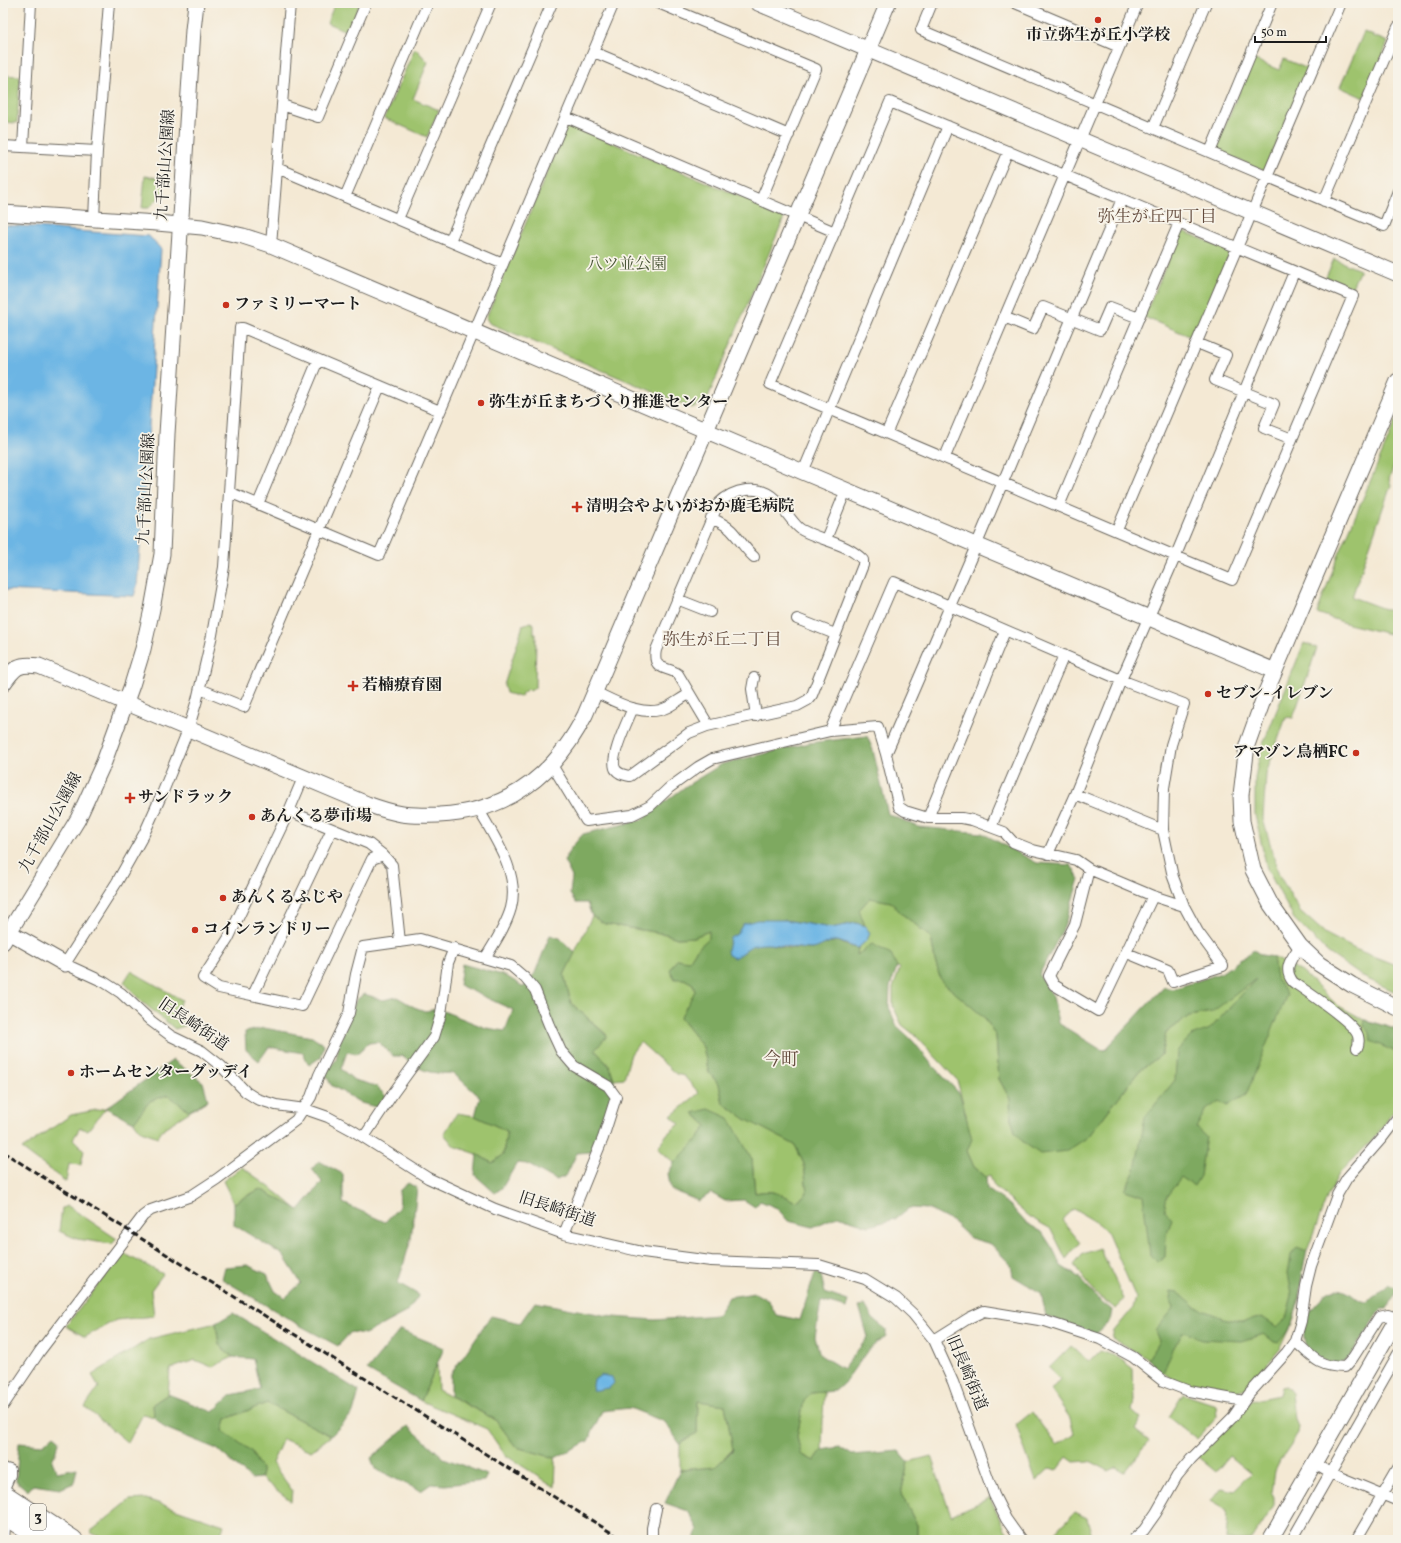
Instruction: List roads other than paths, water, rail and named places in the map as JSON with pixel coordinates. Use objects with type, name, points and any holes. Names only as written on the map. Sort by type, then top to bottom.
[{"type":"highway","name":"3","points":[[3,1492],[73,1540]]},
{"type":"highway","name":"3","points":[[3,1514],[43,1540]]},
{"type":"street","points":[[23,147],[31,3]]},
{"type":"street","points":[[94,219],[97,151],[109,3]]},
{"type":"street","name":"九千部山公園線","points":[[5,935],[78,819],[104,762],[126,703],[143,649],[152,609],[162,554],[193,30],[196,3]]},
{"type":"street","points":[[271,245],[290,3]]},
{"type":"street","points":[[282,105],[318,116],[366,3]]},
{"type":"street","points":[[346,197],[428,3]]},
{"type":"street","points":[[398,219],[491,3]]},
{"type":"street","points":[[450,241],[552,3]]},
{"type":"street","points":[[229,492],[379,555],[614,3]]},
{"type":"street","points":[[658,3],[816,69],[761,200]]},
{"type":"street","points":[[758,3],[1398,274]]},
{"type":"street","points":[[3,684],[13,670],[26,664],[39,666],[366,804],[403,814],[419,816],[479,810],[510,797],[532,782],[552,766],[564,751],[577,731],[595,692],[869,51],[888,3]]},
{"type":"street","points":[[932,3],[921,30],[1384,226],[1398,191]]},
{"type":"street","points":[[1015,3],[1119,47]]},
{"type":"street","points":[[945,457],[1138,3]]},
{"type":"street","points":[[1153,128],[1206,3]]},
{"type":"street","points":[[1210,152],[1272,3]]},
{"type":"street","points":[[1117,530],[1237,248],[1266,176],[1341,3]]},
{"type":"street","points":[[1324,201],[1398,27]]},
{"type":"street","points":[[594,52],[789,135]]},
{"type":"street","points":[[890,102],[1008,151],[1353,296],[1232,580],[887,432],[770,384],[890,102]]},
{"type":"street","points":[[566,117],[835,232]]},
{"type":"street","points":[[803,472],[948,126]]},
{"type":"street","points":[[3,146],[97,151]]},
{"type":"street","points":[[887,432],[1008,151]]},
{"type":"street","points":[[277,168],[503,264]]},
{"type":"street","points":[[886,754],[976,546],[1122,199]]},
{"type":"street","points":[[3,214],[94,219],[202,228],[243,236],[271,245],[976,546],[1275,671]]},
{"type":"street","points":[[1059,506],[1179,223]]},
{"type":"street","points":[[1048,854],[1075,794],[1121,680],[1176,555],[1294,272]]},
{"type":"street","points":[[1004,317],[1033,329],[1043,306],[1100,330],[1110,307],[1139,318]]},
{"type":"street","points":[[65,964],[117,882],[144,834],[188,730],[200,689],[212,635],[224,567],[240,328],[440,412]]},
{"type":"street","points":[[1197,342],[1226,355],[1215,380],[1274,404],[1264,428],[1292,440]]},
{"type":"street","points":[[258,504],[318,360]]},
{"type":"street","points":[[1398,381],[1275,671],[1247,745],[1241,795],[1242,821],[1253,870],[1271,905],[1282,922],[1300,946],[1319,964],[1352,985],[1398,1008]]},
{"type":"street","points":[[200,689],[244,707],[380,386]]},
{"type":"street","points":[[633,708],[613,763],[616,770],[623,775],[630,776],[690,733],[707,726],[796,706],[808,700],[812,695],[863,565],[863,560],[854,551],[801,530],[774,498],[762,492],[746,489],[738,491],[729,495],[718,504],[677,599],[654,658],[661,668],[678,674],[706,721],[707,726]]},
{"type":"street","points":[[826,539],[846,490]]},
{"type":"street","points":[[711,518],[724,524],[731,530],[754,557]]},
{"type":"street","points":[[830,731],[894,582],[1121,680],[1184,704],[1171,745],[1166,773],[1164,788],[1163,830],[1173,877],[1184,906],[1198,932],[1223,966],[1173,982],[1168,970],[1127,953]]},
{"type":"street","points":[[677,599],[710,612]]},
{"type":"street","points":[[797,619],[836,634]]},
{"type":"street","points":[[928,818],[1005,631]]},
{"type":"street","points":[[991,827],[1064,656]]},
{"type":"street","points":[[754,678],[752,689],[756,716]]},
{"type":"street","points":[[595,692],[642,711],[667,708],[689,694]]},
{"type":"street","points":[[552,766],[586,821],[632,815],[650,806],[669,788],[712,759],[830,731],[878,727],[880,740],[886,754],[899,807],[905,811],[928,818],[967,819],[991,827],[1004,832],[1013,842],[1048,854],[1076,860],[1089,869],[1153,896],[1184,906]]},
{"type":"street","points":[[303,778],[289,811],[228,939],[204,978],[219,988],[302,1006],[372,859],[383,855]]},
{"type":"street","points":[[1075,794],[1163,830]]},
{"type":"street","points":[[479,810],[506,860],[513,881],[511,907],[503,928],[486,958]]},
{"type":"street","points":[[289,811],[369,844],[383,855],[392,865],[400,942]]},
{"type":"street","points":[[253,995],[332,829]]},
{"type":"street","points":[[1089,869],[1075,924],[1049,976],[1054,986],[1098,1011],[1153,896]]},
{"type":"street","name":"旧長崎街道","points":[[5,935],[104,982],[121,992],[151,1021],[171,1036],[202,1051],[221,1066],[246,1092],[257,1100],[276,1105],[304,1109],[328,1117],[364,1137],[428,1178],[495,1209],[564,1234],[643,1252],[711,1261],[819,1264],[865,1279],[896,1298],[913,1314],[934,1340],[953,1382],[994,1495],[1006,1519],[1021,1540]]},
{"type":"street","points":[[3,1406],[40,1351],[143,1216],[151,1210],[191,1196],[296,1120],[311,1097],[319,1075],[349,1013],[363,947],[420,939],[511,966],[525,978],[535,990],[561,1051],[574,1066],[608,1086],[616,1097],[603,1138],[564,1234]]},
{"type":"street","points":[[1300,946],[1288,968],[1289,976],[1293,982],[1349,1024],[1358,1035],[1357,1048]]},
{"type":"street","points":[[364,1137],[394,1092],[434,1037],[442,1014],[448,963],[454,948]]},
{"type":"street","points":[[1133,1540],[1144,1530],[1156,1514],[1177,1476],[1186,1464],[1233,1417],[1295,1341],[1301,1321],[1306,1286],[1338,1195],[1347,1178],[1398,1117]]},
{"type":"street","points":[[934,1340],[969,1318],[984,1311],[1045,1321],[1100,1339],[1133,1357],[1163,1381],[1189,1391],[1244,1402]]},
{"type":"street","points":[[1270,1540],[1398,1318],[1388,1315],[1379,1317],[1352,1359],[1345,1367],[1331,1367],[1322,1364],[1308,1354],[1295,1341]]},
{"type":"street","points":[[1292,1540],[1398,1354]]},
{"type":"street","points":[[1315,1464],[1330,1473],[1382,1496],[1398,1501]]},
{"type":"street","points":[[3,1468],[10,1470],[10,1475],[3,1492]]},
{"type":"street","points":[[1356,1540],[1398,1468]]},
{"type":"street","points":[[3,1507],[5,1527],[4,1540]]},
{"type":"street","points":[[652,1540],[652,1528],[656,1509]]},
{"type":"water","points":[[3,225],[149,236],[161,249],[137,586],[134,596],[3,590]]},
{"type":"water","points":[[757,920],[785,920],[831,928],[856,923],[865,926],[870,933],[867,940],[858,948],[837,941],[830,942],[814,949],[804,949],[774,944],[759,944],[750,947],[734,958],[728,955],[727,950],[730,938],[737,934],[743,924]]},
{"type":"water","points":[[601,1375],[612,1377],[614,1383],[609,1388],[592,1390],[594,1380]]},
{"type":"railway","points":[[3,1152],[623,1540]]},
{"type":"place","name":"市立弥生が丘小学校","points":[[1098,20]]},
{"type":"place","name":"ファミリーマート","points":[[226,305]]},
{"type":"place","name":"弥生が丘まちづくり推進センター","points":[[481,403]]},
{"type":"place","name":"清明会やよいがおか鹿毛病院","points":[[577,507]]},
{"type":"place","name":"若楠療育園","points":[[353,686]]},
{"type":"place","name":"セブン-イレブン","points":[[1208,694]]},
{"type":"place","name":"アマゾン鳥栖FC","points":[[1356,753]]},
{"type":"place","name":"サンドラック","points":[[130,798]]},
{"type":"place","name":"あんくる夢市場","points":[[252,817]]},
{"type":"place","name":"あんくるふじや","points":[[223,898]]},
{"type":"place","name":"コインランドリー","points":[[195,930]]},
{"type":"place","name":"ホームセンターグッデイ","points":[[71,1073]]},
{"type":"district","name":"弥生が丘四丁目","points":[[1157,217]]},
{"type":"district","name":"弥生が丘二丁目","points":[[722,640]]},
{"type":"district","name":"今町","points":[[781,1060]]},
{"type":"park label","name":"八ツ並公園","points":[[627,265]]}]
